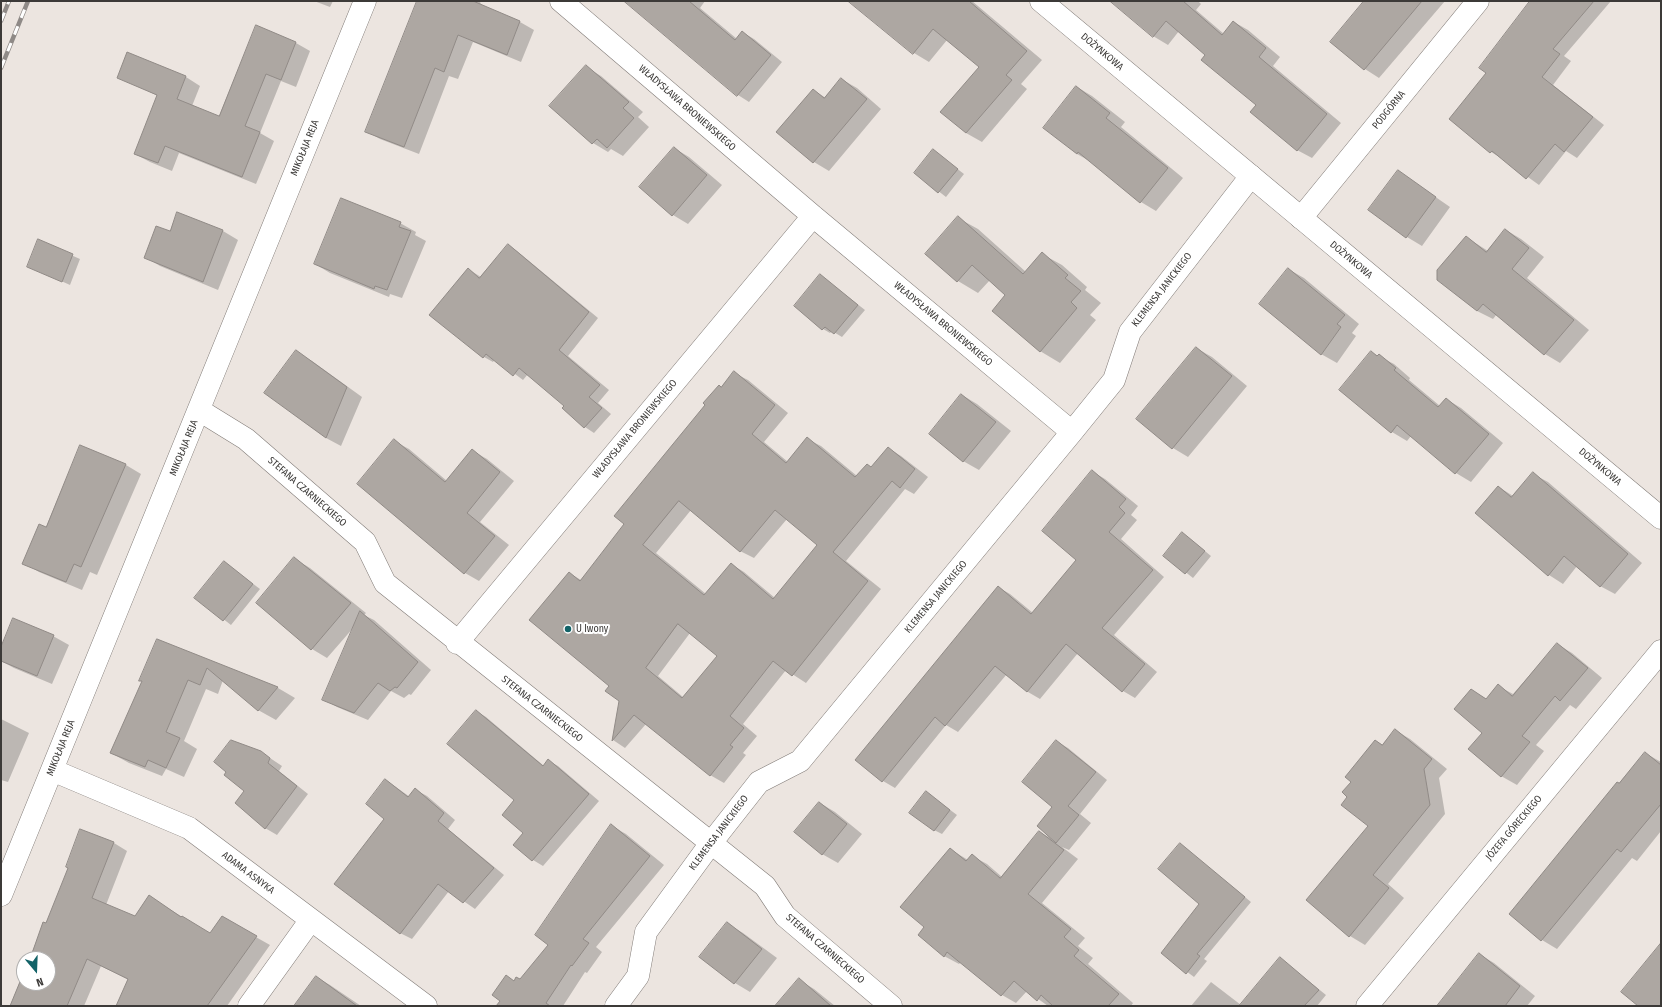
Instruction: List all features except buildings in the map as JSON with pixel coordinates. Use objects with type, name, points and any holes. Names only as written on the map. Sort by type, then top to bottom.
[{"type":"street","name":"MIKOŁAJA REJA","points":[[1,895],[364,1]]},
{"type":"street","name":"WŁADYSŁAWA BRONIEWSKIEGO","points":[[561,1],[813,216],[1072,432]]},
{"type":"street","name":"DOŻYNKOWA","points":[[1041,1],[1661,518]]},
{"type":"street","name":"PODGÓRNA","points":[[1301,218],[1478,1]]},
{"type":"street","name":"KLEMENSA JANICKIEGO","points":[[616,1006],[638,976],[646,932],[711,843],[759,782],[800,761],[1072,432],[1114,380],[1130,332],[1251,176]]},
{"type":"street","name":"WŁADYSŁAWA BRONIEWSKIEGO","points":[[458,642],[813,216]]},
{"type":"street","name":"STEFANA CZARNIECKIEGO","points":[[199,410],[246,439],[365,542],[385,583],[765,886],[785,916],[891,1006]]},
{"type":"street","name":"JÓZEFA GÓRECKIEGO","points":[[1367,1006],[1661,650]]},
{"type":"street","name":"ADAMA ASNYKA","points":[[52,770],[189,828],[310,921],[426,1006]]},
{"type":"street","points":[[249,1006],[310,921]]},
{"type":"railway","points":[[1,21],[9,1]]},
{"type":"railway","points":[[1,68],[28,1]]},
{"type":"place","name":"U Iwony","points":[[568,629]]}]
